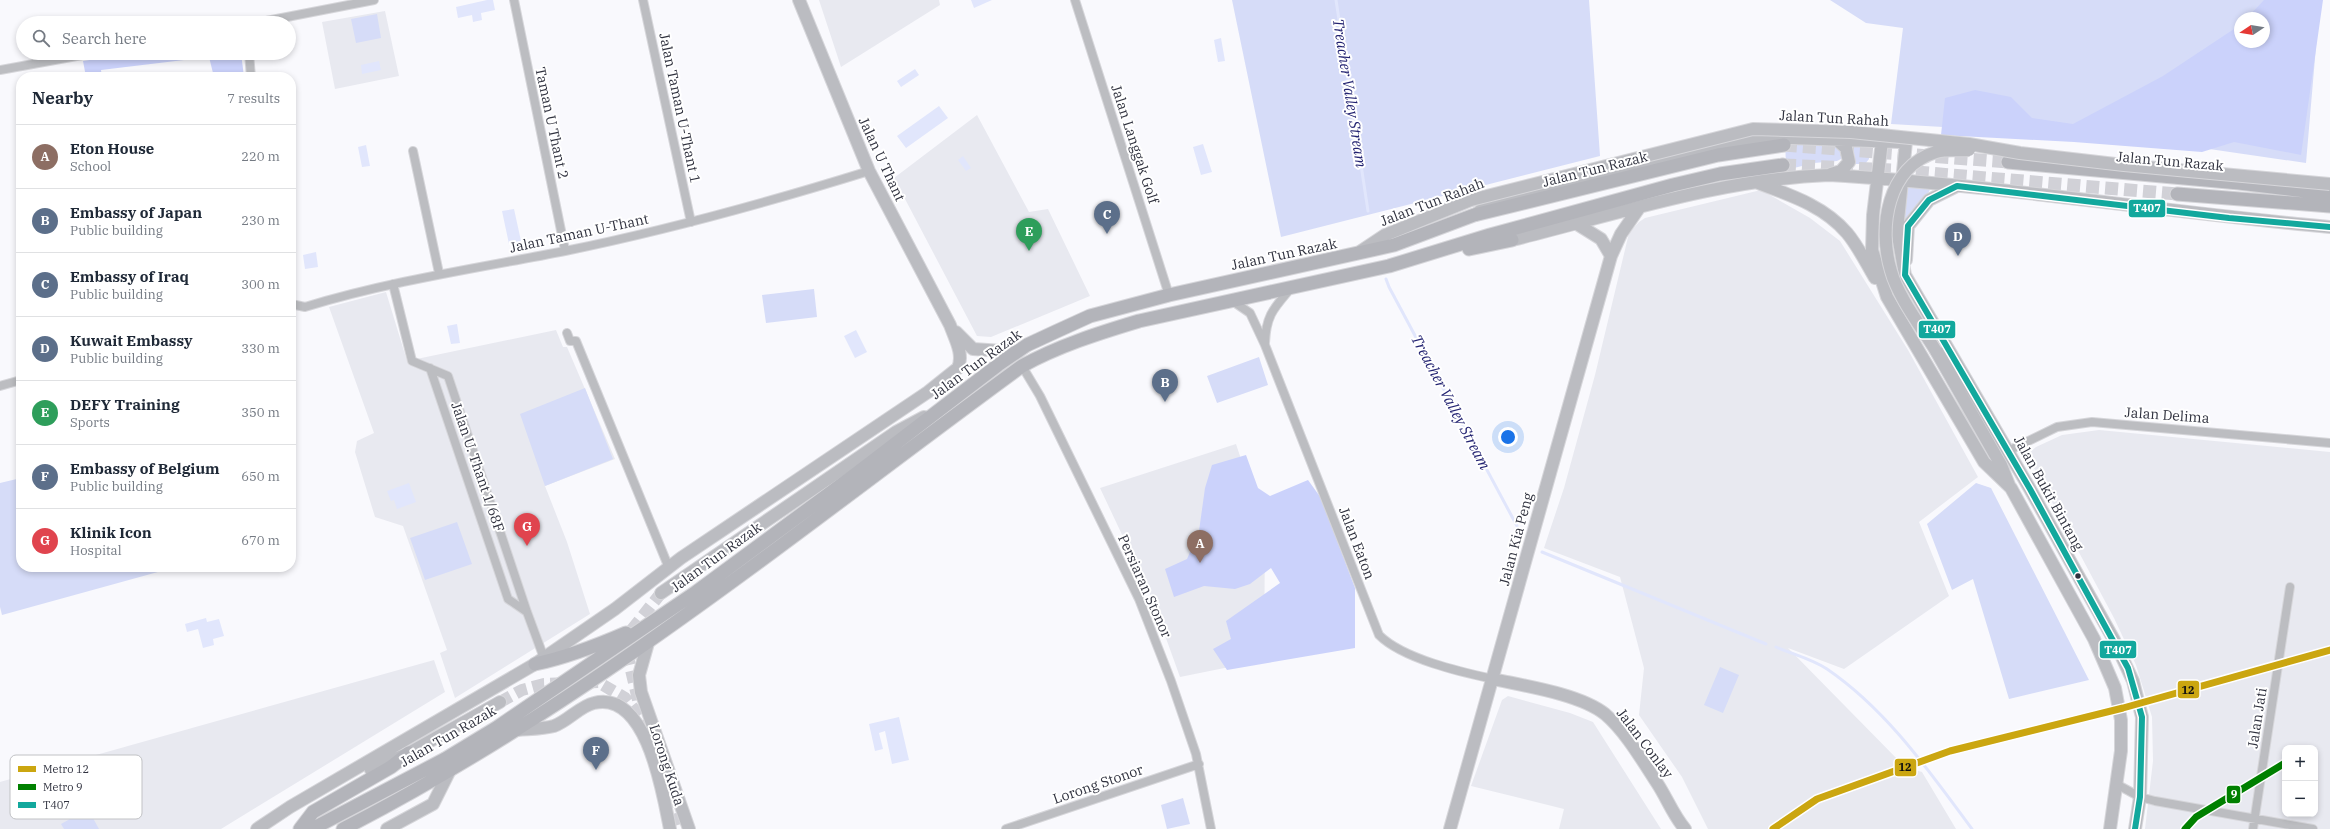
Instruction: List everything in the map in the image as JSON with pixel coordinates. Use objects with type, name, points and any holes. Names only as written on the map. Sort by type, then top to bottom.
[{"type":"main road","name":"Jalan U Thant","points":[[799,0],[869,171],[950,325],[959,348],[960,364],[954,373],[928,392]]},
{"type":"main road","name":"Jalan Tun Rahah","points":[[1355,256],[1385,235],[1471,200],[1753,129],[1851,132],[1968,144],[2020,153],[2330,192]]},
{"type":"main road","points":[[1474,215],[1489,204],[1505,197],[1764,136],[1906,142],[2058,153],[2233,171],[2239,178],[2330,192]]},
{"type":"main road","points":[[1829,175],[1841,171],[1849,162],[1846,148],[1836,139]]},
{"type":"main road","points":[[1882,141],[1873,215],[1872,250],[1887,297]]},
{"type":"main road","name":"Jalan Bukit Bintang","points":[[1906,142],[1897,230],[1905,275],[2008,451],[2114,640],[2128,668],[2142,717],[2140,797],[2135,829]]},
{"type":"main road","name":"Jalan Tun Razak","points":[[312,829],[445,758],[496,728],[659,618],[845,482],[1016,352],[1090,316],[1169,296],[1355,256],[1394,245],[1474,215],[1718,155],[1784,145]]},
{"type":"main road","points":[[2020,153],[1974,150],[1937,152],[1918,160],[1895,186],[1890,202],[1886,226],[1886,251],[1891,273],[2001,465],[2011,488],[2094,639],[2113,683],[2118,703],[2122,733],[2118,785],[2110,829]]},
{"type":"main road","name":"Jalan Tun Razak","points":[[2008,162],[2330,192]]},
{"type":"main road","name":"Jalan Tun Razak","points":[[343,829],[450,770],[518,730],[648,643],[757,565],[1022,366],[1104,332],[1231,300],[1409,261],[1490,235],[1673,185],[1720,174],[1783,165]]},
{"type":"main road","points":[[1409,261],[1512,240],[1718,188],[1756,182],[1829,175],[1878,178],[1957,186],[2229,218],[2330,227]]},
{"type":"main road","points":[[1756,182],[1799,198],[1836,221],[1848,234],[1887,297],[1984,462],[2011,488]]},
{"type":"main road","points":[[1905,275],[1908,226],[1929,200],[1957,186]]},
{"type":"main road","points":[[2177,194],[2330,192]]},
{"type":"main road","name":"Jalan Kia Peng","points":[[1450,829],[1611,256],[1621,234],[1639,208]]},
{"type":"main road","points":[[1577,224],[1601,239],[1611,256]]},
{"type":"main road","name":"Jalan U Thant","points":[[950,325],[973,349],[1016,352]]},
{"type":"main road","name":"Jalan Tun Razak","points":[[257,829],[290,806],[540,661],[669,568],[928,392]]},
{"type":"main road","points":[[661,593],[896,432],[945,406]]},
{"type":"main road","points":[[540,661],[564,658],[591,649],[659,618]]},
{"type":"main road","name":"Lorong Kuda","points":[[648,643],[639,675],[641,692],[689,829]]},
{"type":"main road","name":"Jalan Conlay","points":[[1493,679],[1582,700],[1606,715],[1616,725],[1658,784],[1677,822],[1685,829]]},
{"type":"main road","points":[[290,806],[309,804],[383,763],[409,753],[500,702]]},
{"type":"main road","name":"Lorong Kuda","points":[[518,730],[555,726],[594,703],[606,703],[626,710],[640,727],[645,739],[664,796],[670,829]]},
{"type":"main road","points":[[300,829],[313,812],[391,767],[409,753]]},
{"type":"main road","points":[[387,829],[433,804],[450,770]]},
{"type":"street","points":[[292,16],[374,0]]},
{"type":"street","name":"Taman U Thant 2","points":[[514,0],[565,250]]},
{"type":"street","name":"Jalan Taman U-Thant 1","points":[[643,0],[691,222]]},
{"type":"street","name":"Jalan Langgak Golf","points":[[1075,0],[1169,296]]},
{"type":"street","points":[[0,70],[55,60]]},
{"type":"street","points":[[250,60],[251,72]]},
{"type":"street","points":[[413,151],[440,273]]},
{"type":"street","name":"Jalan Taman U-Thant","points":[[296,305],[305,307],[440,273],[565,250],[691,222],[762,204],[869,171]]},
{"type":"street","name":"Jalan U. Thant 1/68F","points":[[393,284],[412,361],[448,376],[526,612],[540,661]]},
{"type":"street","name":"Jalan Eaton","points":[[1265,345],[1265,329],[1269,315],[1292,287]]},
{"type":"street","name":"Jalan Eaton","points":[[1231,300],[1250,313],[1265,345],[1379,635],[1409,653],[1440,666],[1493,679]]},
{"type":"street","points":[[567,333],[570,341],[576,341],[669,568]]},
{"type":"street","name":"Persiaran Stonor","points":[[1022,366],[1040,396],[1139,599],[1172,681],[1199,764],[1211,829]]},
{"type":"street","name":"Jalan U. Thant 1/68F","points":[[430,368],[508,599],[526,612]]},
{"type":"street","points":[[0,386],[16,381]]},
{"type":"street","name":"Jalan Delima","points":[[2008,451],[2058,427],[2092,422],[2330,443]]},
{"type":"street","name":"Jalan Jati","points":[[2254,829],[2290,587]]},
{"type":"street","name":"Lorong Stonor","points":[[1006,829],[1199,764]]},
{"type":"street","points":[[2118,785],[2140,797],[2313,829]]},
{"type":"shaded area","points":[[493,0],[495,10],[481,13],[482,20],[473,22],[472,15],[458,18],[456,7]]},
{"type":"shaded area","points":[[819,0],[939,0],[940,5],[841,67]]},
{"type":"shaded area","points":[[971,0],[992,0],[974,8]]},
{"type":"shaded area","points":[[1232,0],[1589,0],[1600,156],[1281,237]]},
{"type":"shaded area","points":[[1830,0],[2320,0],[2306,163],[2134,138],[1891,124],[1903,28],[1866,23]]},
{"type":"shaded area","points":[[2264,0],[2323,0],[2301,155],[2234,142],[2202,152],[2074,142],[1941,135],[1945,98],[1975,90],[2011,97],[2032,118],[2073,124],[2163,76],[2234,29],[2234,48],[2270,48],[2270,12],[2253,12]]},
{"type":"shaded area","points":[[385,11],[399,76],[335,89],[322,22]]},
{"type":"shaded area","points":[[377,14],[381,38],[356,43],[351,19]]},
{"type":"shaded area","points":[[1221,38],[1225,61],[1218,62],[1214,40]]},
{"type":"shaded area","points":[[184,60],[101,70],[101,72],[85,72],[83,61]]},
{"type":"shaded area","points":[[210,60],[242,60],[243,72],[213,72]]},
{"type":"shaded area","points":[[379,61],[381,70],[362,74],[361,65]]},
{"type":"shaded area","points":[[915,69],[919,75],[901,87],[897,81]]},
{"type":"shaded area","points":[[939,106],[948,118],[906,148],[897,136]]},
{"type":"shaded area","points":[[977,115],[1029,212],[1048,209],[1090,296],[991,337],[977,336],[894,178]]},
{"type":"shaded area","points":[[1785,134],[1838,147],[1842,154],[1841,159],[1837,161],[1814,163],[1786,170]]},
{"type":"shaded area","points":[[1203,144],[1212,172],[1201,175],[1193,147]]},
{"type":"shaded area","points":[[366,145],[370,166],[362,167],[358,147]]},
{"type":"shaded area","points":[[1853,146],[1864,147],[1869,154],[1869,159],[1865,164],[1853,164],[1855,159]]},
{"type":"shaded area","points":[[963,156],[971,168],[966,171],[958,160]]},
{"type":"shaded area","points":[[1908,185],[1931,188],[1905,222],[1901,221]]},
{"type":"shaded area","points":[[1761,190],[1810,218],[1840,241],[1908,350],[1978,477],[1919,522],[1949,596],[1844,669],[1788,648],[1905,767],[1922,772],[1956,829],[1708,829],[1682,777],[1639,715],[1644,668],[1620,577],[1544,548],[1564,488],[1595,375],[1629,233],[1645,218]]},
{"type":"shaded area","points":[[514,209],[521,241],[509,244],[502,211]]},
{"type":"shaded area","points":[[316,252],[318,267],[305,269],[303,255]]},
{"type":"shaded area","points":[[814,289],[817,317],[766,323],[762,295]]},
{"type":"shaded area","points":[[386,292],[407,361],[556,330],[563,347],[567,347],[615,459],[545,486],[567,542],[590,614],[455,698],[440,653],[447,650],[403,526],[375,517],[355,452],[357,441],[374,433],[329,307]]},
{"type":"shaded area","points":[[457,324],[460,343],[451,344],[447,326]]},
{"type":"shaded area","points":[[856,330],[867,352],[855,358],[844,336]]},
{"type":"shaded area","points":[[1259,357],[1268,385],[1217,403],[1207,376]]},
{"type":"shaded area","points":[[585,388],[613,459],[545,486],[520,414]]},
{"type":"shaded area","points":[[2099,430],[2330,452],[2330,829],[2145,829],[2153,761],[2152,717],[2136,665],[2114,618],[2027,455],[2036,447],[2062,435]]},
{"type":"shaded area","points":[[1236,444],[1265,531],[1264,660],[1180,677],[1150,594],[1100,488]]},
{"type":"shaded area","points":[[1246,455],[1258,488],[1270,496],[1308,480],[1321,498],[1355,588],[1355,648],[1227,670],[1213,649],[1231,639],[1226,621],[1280,583],[1271,568],[1250,584],[1235,589],[1204,586],[1174,597],[1165,569],[1187,559],[1199,531],[1205,488],[1212,465]]},
{"type":"shaded area","points":[[16,479],[16,572],[158,572],[2,615],[0,607],[0,483]]},
{"type":"shaded area","points":[[409,483],[416,502],[397,509],[394,500],[391,501],[387,491]]},
{"type":"shaded area","points":[[1976,483],[1991,488],[2089,680],[2009,699],[1973,579],[1952,590],[1927,524]]},
{"type":"shaded area","points":[[457,522],[472,564],[425,580],[410,538]]},
{"type":"shaded area","points":[[206,618],[207,622],[219,619],[224,636],[213,639],[214,645],[203,648],[198,629],[187,632],[185,624]]},
{"type":"shaded area","points":[[434,660],[445,692],[221,829],[0,829],[0,782],[10,779],[10,819],[142,819],[142,755],[96,755]]},
{"type":"shaded area","points":[[1720,667],[1739,675],[1723,713],[1704,705]]},
{"type":"shaded area","points":[[1508,696],[1570,713],[1593,722],[1661,829],[1559,829],[1564,809],[1471,786],[1502,700]]},
{"type":"shaded area","points":[[899,717],[909,760],[892,764],[885,731],[879,733],[883,749],[875,751],[869,724]]},
{"type":"shaded area","points":[[1183,798],[1190,824],[1167,829],[1161,805]]},
{"type":"shaded area","points":[[70,819],[94,819],[99,829],[64,829],[61,824]]},
{"type":"waterway","name":"Treacher Valley Stream","points":[[1336,0],[1368,211]]},
{"type":"waterway","name":"Treacher Valley Stream","points":[[1386,279],[1517,526]]},
{"type":"waterway","name":"Treacher Valley Stream","points":[[1542,552],[1766,644]]},
{"type":"waterway","name":"Treacher Valley Stream","points":[[1776,647],[1821,665],[1849,685],[1869,703],[1906,743],[1940,785],[1972,829]]},
{"type":"tunnel","points":[[1784,145],[2008,162]]},
{"type":"tunnel","points":[[1783,165],[1892,170],[2177,194]]},
{"type":"tunnel","points":[[638,700],[628,657],[630,632],[661,593]]},
{"type":"tunnel","points":[[500,702],[522,690],[544,684],[598,682],[625,698],[651,730],[653,736]]},
{"type":"tunnel","points":[[664,779],[679,829]]},
{"type":"metro line","name":"12","points":[[1773,829],[1817,799],[1950,751],[2123,708],[2330,650]]},
{"type":"metro line","name":"9","points":[[2185,829],[2196,817],[2282,765]]},
{"type":"transit line","name":"T407","points":[[2135,829],[2140,797],[2142,717],[2128,668],[2030,489],[1905,275],[1908,226],[1929,200],[1957,186],[2229,218],[2330,227]]},
{"type":"place","name":"Embassy of Iraq","points":[[1107,234]]},
{"type":"place","name":"DEFY Training","points":[[1029,251]]},
{"type":"place","name":"Kuwait Embassy","points":[[1958,256]]},
{"type":"place","name":"Embassy of Japan","points":[[1165,402]]},
{"type":"place","name":"Klinik Icon","points":[[527,546]]},
{"type":"place","name":"Eton House","points":[[1200,563]]},
{"type":"place","name":"Embassy of Belgium","points":[[596,770]]}]
